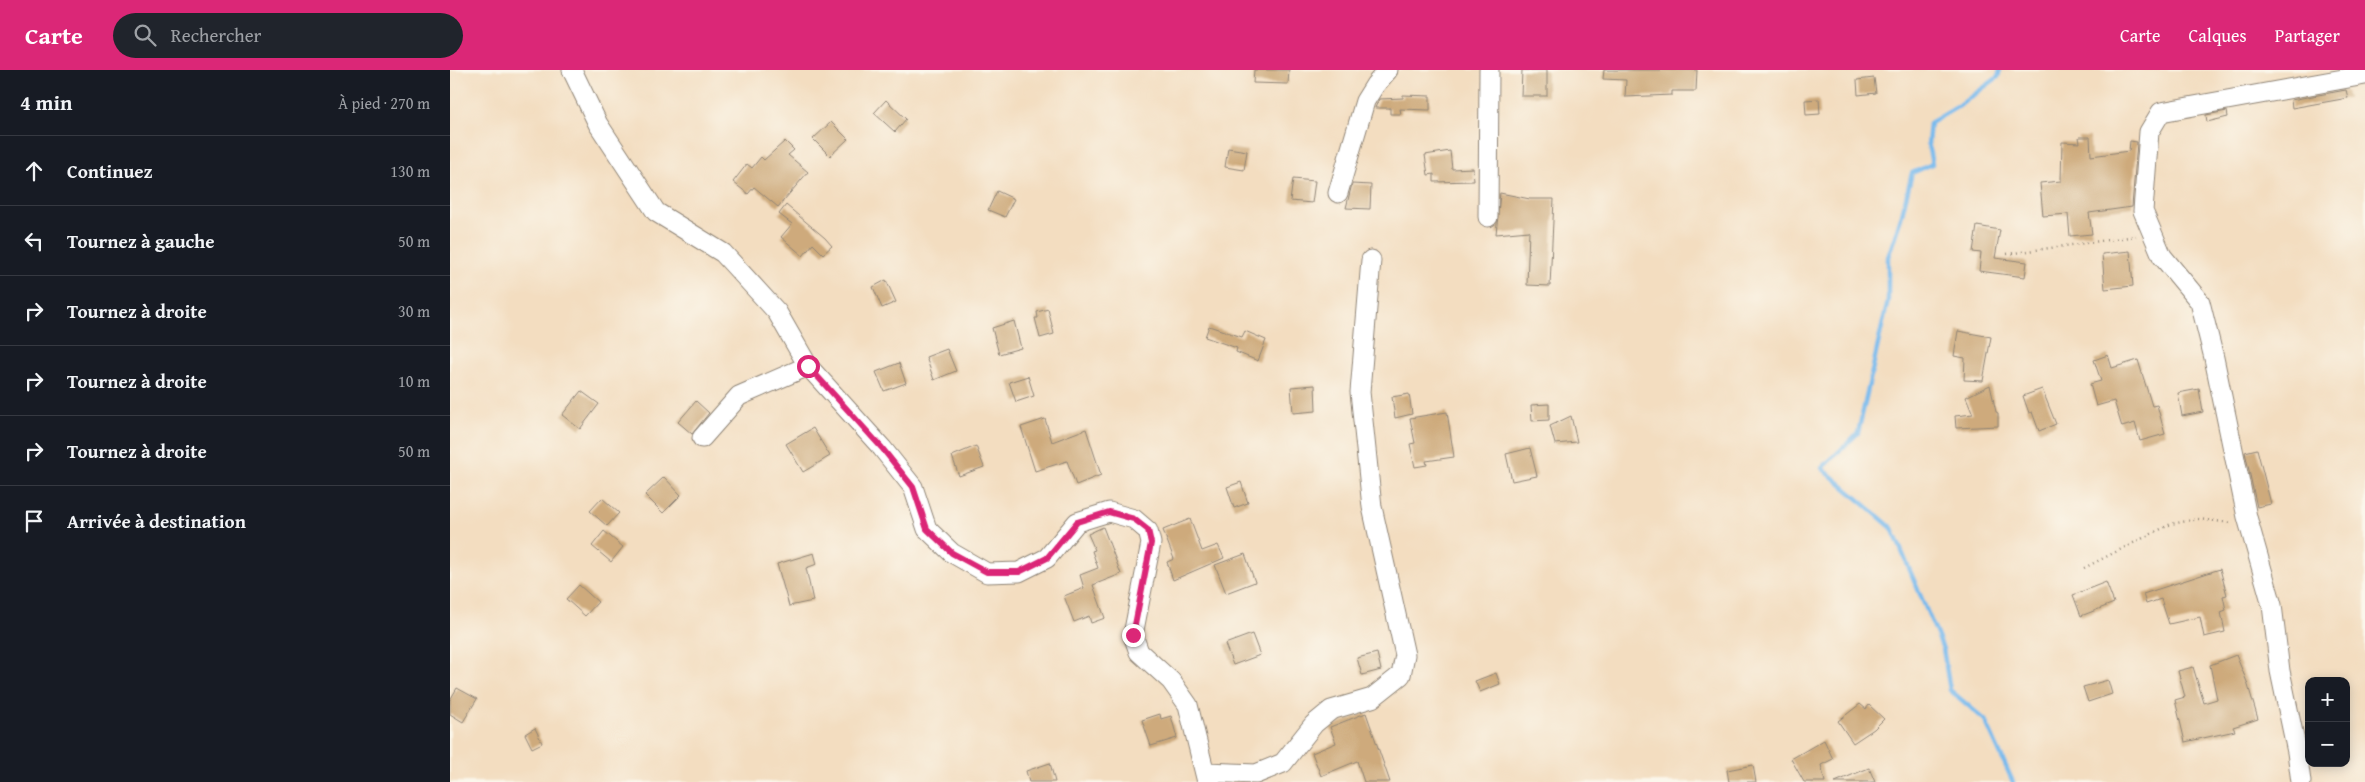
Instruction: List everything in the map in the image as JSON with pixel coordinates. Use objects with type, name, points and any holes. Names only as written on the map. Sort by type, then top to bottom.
[{"type":"street","points":[[572,70],[598,124],[656,212],[723,254],[778,312],[808,366],[882,448],[913,487],[927,529],[952,553],[987,572],[1019,572],[1047,558],[1077,522],[1109,512],[1134,519],[1148,530],[1151,543],[1133,635],[1139,652],[1171,681],[1188,705],[1206,777],[1256,774],[1283,762],[1296,749],[1314,724],[1331,710],[1372,698],[1401,675],[1406,655],[1372,507],[1360,392],[1371,260]]},
{"type":"street","points":[[1338,193],[1365,102],[1375,85],[1388,70]]},
{"type":"street","points":[[1488,217],[1489,70]]},
{"type":"street","points":[[2300,782],[2297,752],[2280,671],[2272,605],[2247,517],[2214,358],[2200,302],[2162,256],[2143,211],[2149,132],[2161,112],[2365,75]]},
{"type":"street","points":[[702,438],[739,396],[808,366]]},
{"type":"path","points":[[2007,254],[2132,238],[2152,231]]},
{"type":"path","points":[[2084,568],[2171,524],[2198,519],[2230,523],[2247,517]]},
{"type":"building","points":[[1254,70],[1289,70],[1288,84],[1253,83]]},
{"type":"building","points":[[1522,70],[1547,70],[1547,96],[1521,96]]},
{"type":"building","points":[[1604,70],[1697,70],[1696,91],[1672,91],[1672,95],[1625,97],[1626,80],[1603,79]]},
{"type":"building","points":[[1874,78],[1876,93],[1858,95],[1857,80]]},
{"type":"building","points":[[2346,90],[2348,98],[2292,108],[2291,100]]},
{"type":"building","points":[[1403,95],[1430,96],[1430,110],[1400,109],[1401,114],[1390,114],[1390,108],[1375,108],[1379,99],[1403,98]]},
{"type":"building","points":[[1819,99],[1820,114],[1806,115],[1805,100]]},
{"type":"building","points":[[886,100],[906,119],[895,132],[874,113]]},
{"type":"building","points":[[2227,111],[2228,117],[2207,122],[2206,115]]},
{"type":"building","points":[[831,122],[848,139],[830,156],[813,139]]},
{"type":"building","points":[[2079,137],[2090,137],[2091,156],[2129,151],[2130,141],[2137,142],[2132,207],[2089,213],[2092,234],[2070,236],[2068,214],[2043,216],[2040,183],[2061,181],[2062,142],[2080,143]]},
{"type":"building","points":[[785,141],[794,150],[788,155],[808,172],[778,207],[754,187],[748,194],[733,182],[747,164],[752,168],[761,157],[764,160]]},
{"type":"building","points":[[1228,148],[1247,151],[1244,170],[1225,167]]},
{"type":"building","points":[[1450,151],[1452,169],[1473,168],[1474,181],[1434,182],[1434,174],[1428,175],[1425,155]]},
{"type":"building","points":[[1293,179],[1315,181],[1312,203],[1290,201]]},
{"type":"building","points":[[1352,184],[1371,185],[1370,209],[1346,208]]},
{"type":"building","points":[[997,191],[1014,199],[1005,217],[988,210]]},
{"type":"building","points":[[1500,193],[1530,199],[1554,199],[1550,286],[1527,285],[1529,231],[1496,234]]},
{"type":"building","points":[[786,205],[832,246],[823,254],[813,244],[803,256],[781,237],[792,224],[779,214]]},
{"type":"building","points":[[1977,226],[2000,230],[1995,258],[2027,262],[2025,277],[1979,271],[1981,253],[1973,252]]},
{"type":"building","points":[[2130,251],[2133,286],[2105,289],[2102,254]]},
{"type":"building","points":[[886,280],[896,302],[882,308],[873,287]]},
{"type":"building","points":[[1048,309],[1054,334],[1040,338],[1035,318],[1038,318],[1037,312]]},
{"type":"building","points":[[1014,321],[1021,348],[999,354],[992,328]]},
{"type":"building","points":[[1209,326],[1242,337],[1245,331],[1266,340],[1258,361],[1236,352],[1237,348],[1205,337]]},
{"type":"building","points":[[1958,331],[1991,337],[1983,381],[1964,380],[1965,358],[1954,356]]},
{"type":"building","points":[[947,349],[956,371],[934,380],[926,357]]},
{"type":"building","points":[[2108,355],[2112,368],[2138,360],[2152,406],[2157,405],[2165,434],[2140,441],[2135,423],[2122,427],[2114,401],[2096,406],[2090,384],[2101,381],[2094,360]]},
{"type":"building","points":[[899,363],[906,383],[884,391],[876,372]]},
{"type":"building","points":[[1028,376],[1034,396],[1016,402],[1009,382]]},
{"type":"building","points":[[1315,385],[1316,411],[1293,413],[1291,387]]},
{"type":"building","points":[[1990,385],[1996,412],[1998,413],[1998,426],[1956,428],[1955,416],[1973,414],[1966,397]]},
{"type":"building","points":[[2042,389],[2056,424],[2039,431],[2032,412],[2029,413],[2023,396]]},
{"type":"building","points":[[2199,389],[2203,412],[2182,416],[2178,393]]},
{"type":"building","points":[[581,391],[599,404],[580,429],[562,415]]},
{"type":"building","points":[[1409,394],[1412,414],[1395,418],[1392,397]]},
{"type":"building","points":[[696,401],[709,413],[692,434],[678,422]]},
{"type":"building","points":[[1549,404],[1549,420],[1532,421],[1531,405]]},
{"type":"building","points":[[1447,412],[1454,457],[1426,461],[1427,465],[1415,467],[1410,444],[1415,443],[1410,418]]},
{"type":"building","points":[[1571,416],[1577,442],[1555,444],[1550,426]]},
{"type":"building","points":[[1045,419],[1052,442],[1086,429],[1101,475],[1076,485],[1067,461],[1035,471],[1021,427]]},
{"type":"building","points":[[813,428],[830,456],[803,472],[786,444]]},
{"type":"building","points":[[976,446],[984,467],[959,476],[952,456]]},
{"type":"building","points":[[1530,448],[1537,476],[1512,481],[1506,454]]},
{"type":"building","points":[[2257,449],[2271,504],[2257,507],[2245,452]]},
{"type":"building","points":[[664,477],[681,495],[663,513],[645,495]]},
{"type":"building","points":[[1241,482],[1248,503],[1234,508],[1227,487]]},
{"type":"building","points":[[602,498],[619,513],[607,526],[590,511]]},
{"type":"building","points":[[1190,519],[1202,551],[1218,545],[1224,558],[1173,580],[1167,562],[1174,559],[1163,530]]},
{"type":"building","points":[[1103,527],[1121,574],[1093,585],[1105,618],[1091,623],[1089,616],[1074,622],[1064,596],[1084,588],[1080,575],[1098,568],[1092,551],[1095,550],[1088,534]]},
{"type":"building","points":[[604,531],[623,547],[611,562],[592,546]]},
{"type":"building","points":[[814,553],[817,564],[806,568],[813,601],[789,606],[777,564]]},
{"type":"building","points":[[1245,554],[1255,582],[1226,593],[1215,565]]},
{"type":"building","points":[[2220,569],[2227,595],[2223,596],[2226,610],[2221,612],[2225,632],[2204,637],[2200,617],[2169,624],[2161,599],[2146,604],[2143,594]]},
{"type":"building","points":[[2106,582],[2114,603],[2081,616],[2073,595]]},
{"type":"building","points":[[579,585],[598,602],[585,616],[566,599]]},
{"type":"building","points":[[1252,634],[1260,655],[1233,665],[1225,644]]},
{"type":"building","points":[[1377,653],[1381,670],[1362,675],[1357,658]]},
{"type":"building","points":[[2236,655],[2247,682],[2258,719],[2233,727],[2235,731],[2185,742],[2175,700],[2185,697],[2178,671],[2193,667],[2204,703],[2217,699],[2210,665]]},
{"type":"building","points":[[1496,673],[1500,684],[1480,692],[1475,681]]},
{"type":"building","points":[[2108,680],[2112,694],[2088,702],[2083,687]]},
{"type":"building","points":[[457,688],[477,699],[463,722],[450,714],[450,700]]},
{"type":"building","points":[[1860,704],[1866,709],[1869,705],[1884,719],[1874,729],[1853,743],[1838,721]]},
{"type":"building","points":[[1366,713],[1390,782],[1364,782],[1357,761],[1321,776],[1312,753],[1336,743],[1330,727]]},
{"type":"building","points":[[1160,714],[1161,719],[1171,716],[1177,738],[1151,746],[1142,720]]},
{"type":"building","points":[[535,728],[542,743],[532,748],[525,734]]},
{"type":"building","points":[[1824,740],[1833,759],[1821,765],[1825,782],[1804,782],[1791,759]]},
{"type":"building","points":[[1050,763],[1055,782],[1029,782],[1026,771]]},
{"type":"building","points":[[1753,765],[1756,782],[1729,782],[1727,770]]},
{"type":"building","points":[[1869,768],[1875,782],[1835,782]]},
{"type":"waterway","points":[[2000,70],[1998,77],[1957,107],[1930,123],[1928,144],[1932,164],[1912,173],[1901,218],[1888,257],[1888,300],[1858,433],[1822,468],[1892,528],[1943,649],[1950,690],[1985,720],[2013,782]]},
{"type":"route","points":[[808,366],[882,448],[913,487],[927,529],[952,553],[987,572],[1019,572],[1047,558],[1077,522],[1109,512],[1134,519],[1148,530],[1151,543],[1145,582],[1133,635]]}]
